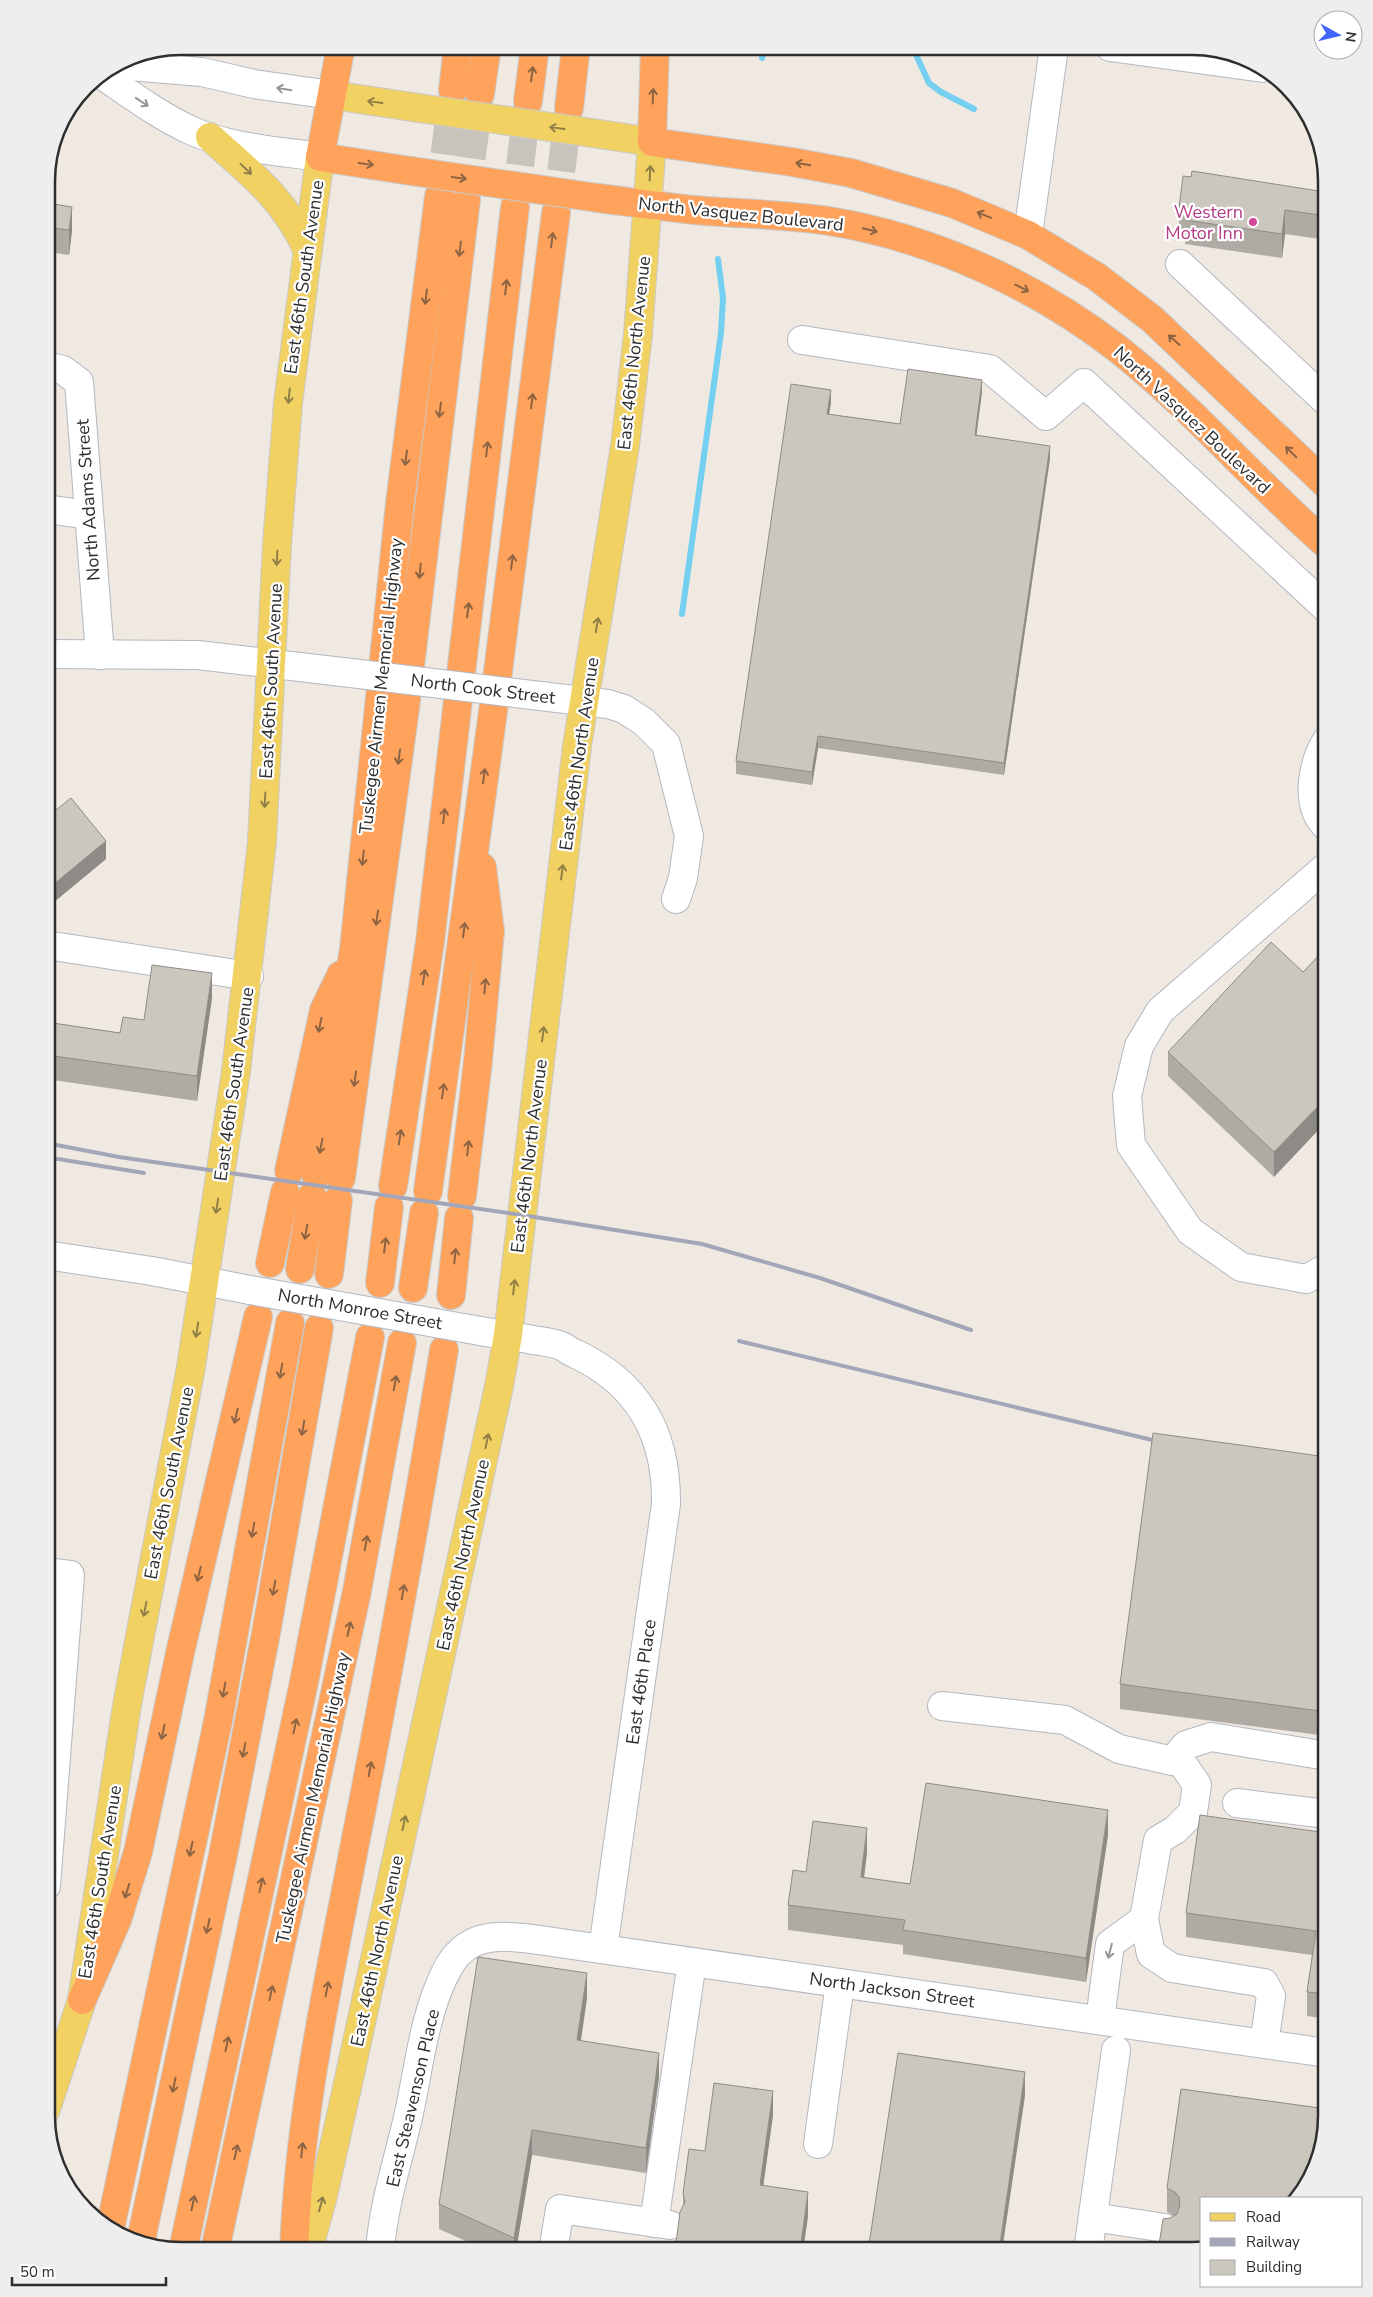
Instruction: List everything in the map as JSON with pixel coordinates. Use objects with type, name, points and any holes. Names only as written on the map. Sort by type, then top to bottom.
[{"type":"highway","name":"East 46th South Avenue","points":[[320,157],[339,55]]},
{"type":"highway","points":[[453,90],[457,55]]},
{"type":"highway","points":[[480,94],[486,55]]},
{"type":"highway","points":[[528,101],[534,55]]},
{"type":"highway","points":[[569,108],[575,55]]},
{"type":"highway","name":"East 46th North Avenue","points":[[652,142],[655,55]]},
{"type":"highway","points":[[652,142],[792,162],[851,173],[960,206],[1028,236],[1097,277],[1152,319],[1318,476]]},
{"type":"highway","name":"North Vasquez Boulevard","points":[[320,157],[598,198],[831,222],[928,247],[995,274],[1056,307],[1126,356],[1174,398],[1318,536]]},
{"type":"highway","name":"Tuskegee Airmen Memorial Highway","points":[[300,1268],[327,1187],[354,949],[400,503],[439,196]]},
{"type":"highway","points":[[329,1274],[327,1187],[405,708],[466,200]]},
{"type":"highway","points":[[380,1283],[391,1196],[430,942],[515,207]]},
{"type":"highway","points":[[413,1288],[477,824],[556,213]]},
{"type":"highway","points":[[451,1295],[478,1061],[490,931],[477,824]]},
{"type":"highway","points":[[270,1263],[324,1010],[354,949]]},
{"type":"highway","points":[[82,2000],[117,1920],[138,1852],[180,1653],[258,1317]]},
{"type":"highway","points":[[112,2221],[218,1721],[290,1322]]},
{"type":"highway","points":[[142,2235],[223,1856],[266,1633],[320,1328]]},
{"type":"highway","points":[[185,2242],[304,1682],[370,1337]]},
{"type":"highway","name":"Tuskegee Airmen Memorial Highway","points":[[216,2242],[357,1591],[402,1343]]},
{"type":"highway","points":[[295,2242],[300,2168],[313,2070],[404,1590],[444,1350]]},
{"type":"main road","points":[[332,95],[652,142]]},
{"type":"main road","points":[[210,137],[272,193],[290,216],[307,249]]},
{"type":"main road","name":"East 46th North Avenue","points":[[310,2242],[323,2196],[347,2088],[500,1386],[508,1335],[584,701],[625,446],[638,334],[652,142]]},
{"type":"main road","name":"East 46th South Avenue","points":[[55,2082],[82,2000],[127,1706],[205,1282],[249,976],[262,842],[284,457],[307,249],[320,157]]},
{"type":"street","points":[[1028,236],[1053,55]]},
{"type":"street","points":[[1173,55],[1239,65]]},
{"type":"street","points":[[130,66],[202,72],[263,86],[332,95]]},
{"type":"street","points":[[107,79],[156,112],[190,130],[243,145],[320,157]]},
{"type":"street","points":[[1180,264],[1318,394]]},
{"type":"street","points":[[802,340],[990,369],[1046,416],[1084,383],[1318,601]]},
{"type":"street","name":"North Adams Street","points":[[55,368],[64,370],[79,382],[100,655]]},
{"type":"street","points":[[55,510],[89,515]]},
{"type":"street","name":"North Cook Street","points":[[55,654],[176,654],[584,701],[608,704],[624,709],[644,722],[666,744],[689,836],[683,878],[676,899]]},
{"type":"street","points":[[1318,762],[1312,793],[1318,817]]},
{"type":"street","points":[[1318,874],[1160,1011],[1139,1046],[1127,1096],[1132,1145],[1190,1231],[1241,1267],[1306,1279],[1318,1273]]},
{"type":"street","points":[[55,946],[249,976]]},
{"type":"street","name":"North Monroe Street","points":[[55,1257],[559,1345],[589,1360],[620,1382],[647,1416]]},
{"type":"street","name":"East 46th Place","points":[[603,1949],[666,1504],[665,1472],[647,1416]]},
{"type":"street","points":[[55,1651],[58,1573]]},
{"type":"street","points":[[942,1706],[1065,1720],[1119,1749],[1182,1763],[1197,1785],[1193,1812],[1175,1830],[1158,1840],[1144,1919],[1151,1954],[1172,1968],[1264,1983],[1271,1996],[1264,2044]]},
{"type":"street","points":[[1172,1761],[1186,1745],[1211,1737],[1318,1755]]},
{"type":"street","points":[[1237,1802],[1318,1813]]},
{"type":"street","points":[[1100,2020],[1110,1944],[1144,1919]]},
{"type":"street","name":"North Jackson Street","points":[[461,1950],[478,1940],[509,1936],[1318,2051]]},
{"type":"street","name":"East Steavenson Place","points":[[381,2242],[388,2204],[434,2001],[447,1970],[461,1950]]},
{"type":"street","points":[[554,2242],[560,2209],[662,2224],[692,1962]]},
{"type":"street","points":[[818,2144],[840,1983]]},
{"type":"street","points":[[1089,2242],[1116,2050]]},
{"type":"street","points":[[1093,2217],[1165,2228]]},
{"type":"building","points":[[1192,171],[1318,191],[1318,215],[1285,210],[1282,234],[1185,220],[1187,209],[1179,208],[1183,176],[1191,177]]},
{"type":"building","points":[[55,204],[72,207],[69,230],[55,228]]},
{"type":"building","points":[[908,369],[982,380],[975,435],[1050,446],[1004,763],[818,736],[812,772],[736,761],[791,384],[831,390],[827,414],[900,424]]},
{"type":"building","points":[[71,798],[106,841],[55,883],[55,811]]},
{"type":"building","points":[[1271,942],[1303,972],[1318,956],[1318,1106],[1274,1152],[1168,1052]]},
{"type":"building","points":[[152,965],[212,973],[197,1076],[55,1056],[55,1023],[120,1033],[123,1017],[144,1020]]},
{"type":"building","points":[[1153,1433],[1318,1456],[1318,1711],[1120,1684]]},
{"type":"building","points":[[926,1783],[1108,1810],[1086,1958],[903,1930],[905,1920],[788,1905],[793,1870],[806,1872],[813,1821],[867,1828],[861,1877],[910,1884]]},
{"type":"building","points":[[1200,1815],[1318,1832],[1318,1993],[1307,1992],[1316,1931],[1186,1913]]},
{"type":"building","points":[[478,1957],[587,1973],[577,2040],[659,2053],[646,2148],[532,2130],[514,2238],[439,2204]]},
{"type":"building","points":[[898,2053],[1025,2072],[1000,2242],[869,2242]]},
{"type":"building","points":[[714,2083],[773,2091],[760,2185],[808,2192],[801,2242],[676,2242],[680,2212],[685,2202],[683,2193],[689,2149],[705,2151]]},
{"type":"building","points":[[1181,2089],[1318,2108],[1314,2148],[1301,2179],[1289,2197],[1200,2197],[1200,2242],[1159,2242],[1163,2219],[1177,2214],[1180,2205],[1179,2197],[1175,2192],[1167,2188]]},
{"type":"waterway","points":[[916,55],[929,83],[941,92],[974,109]]},
{"type":"waterway","points":[[682,614],[721,333],[723,298],[718,259]]},
{"type":"tunnel","points":[[439,196],[453,90]]},
{"type":"tunnel","points":[[466,200],[480,94]]},
{"type":"tunnel","points":[[515,207],[528,101]]},
{"type":"tunnel","points":[[556,213],[569,108]]},
{"type":"railway","points":[[55,1145],[119,1157],[522,1215],[702,1244],[820,1278],[971,1330]]},
{"type":"railway","points":[[55,1158],[144,1173]]},
{"type":"railway","points":[[739,1341],[1165,1443]]},
{"type":"place","name":"Western Motor Inn","points":[[1253,222]]}]
